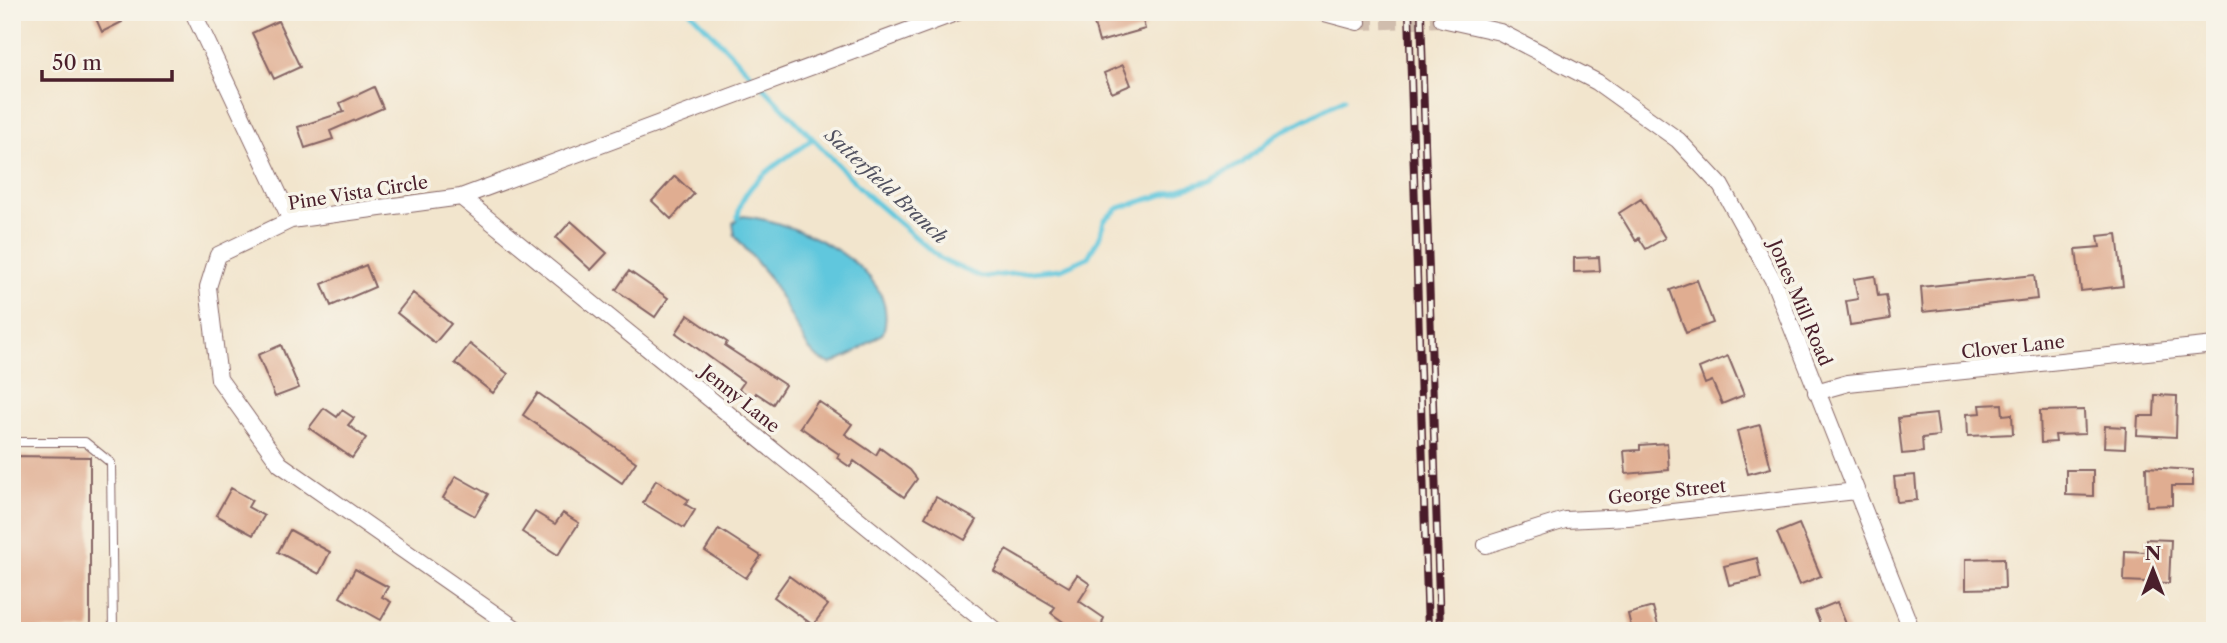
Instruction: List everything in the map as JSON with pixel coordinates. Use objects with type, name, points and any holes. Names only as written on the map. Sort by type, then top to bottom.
[{"type":"street","points":[[193,12],[290,219]]},
{"type":"street","name":"Pine Vista Circle","points":[[519,631],[280,464],[219,379],[208,287],[218,255],[290,219],[461,197],[958,12]]},
{"type":"street","points":[[1321,12],[1358,22]]},
{"type":"street","name":"Jones Mill Road","points":[[1442,19],[1500,32],[1597,82],[1691,153],[1728,198],[1773,280],[1912,631]]},
{"type":"street","name":"Jenny Lane","points":[[461,197],[996,631]]},
{"type":"street","name":"Clover Lane","points":[[1816,392],[1848,383],[2215,345]]},
{"type":"street","name":"George Street","points":[[1486,545],[1565,520],[1628,517],[1856,491]]},
{"type":"lane","points":[[12,442],[85,442],[111,463],[113,631]]},
{"type":"water","points":[[743,216],[789,227],[815,238],[840,252],[861,269],[877,288],[885,310],[883,333],[854,353],[831,364],[819,359],[808,348],[770,278],[735,236],[733,223]]},
{"type":"building","points":[[93,12],[117,12],[122,22],[102,32]]},
{"type":"building","points":[[1124,12],[1141,12],[1145,29],[1099,42],[1093,20]]},
{"type":"building","points":[[278,21],[300,67],[274,79],[252,33]]},
{"type":"building","points":[[1123,65],[1131,85],[1112,93],[1104,73]]},
{"type":"building","points":[[374,87],[383,108],[330,131],[333,139],[305,148],[298,127],[344,112],[340,103]]},
{"type":"building","points":[[675,176],[694,194],[671,219],[652,201]]},
{"type":"building","points":[[1641,199],[1665,238],[1646,249],[1639,238],[1636,241],[1619,213]]},
{"type":"building","points":[[571,221],[607,253],[591,270],[556,238]]},
{"type":"building","points":[[2117,234],[2123,286],[2081,291],[2076,249],[2100,247],[2098,236]]},
{"type":"building","points":[[1599,257],[1600,271],[1574,272],[1574,258]]},
{"type":"building","points":[[366,265],[375,287],[331,306],[322,284]]},
{"type":"building","points":[[629,271],[668,298],[655,317],[616,290]]},
{"type":"building","points":[[2034,275],[2037,299],[1923,312],[1921,287]]},
{"type":"building","points":[[1875,276],[1878,296],[1886,295],[1890,319],[1850,325],[1846,301],[1858,299],[1854,279]]},
{"type":"building","points":[[1697,280],[1713,323],[1686,333],[1670,290]]},
{"type":"building","points":[[413,293],[451,324],[435,343],[397,313]]},
{"type":"building","points":[[688,315],[727,342],[725,346],[785,385],[773,404],[756,393],[753,398],[739,389],[744,382],[676,333]]},
{"type":"building","points":[[470,344],[508,374],[493,393],[455,363]]},
{"type":"building","points":[[281,345],[299,388],[275,397],[258,355]]},
{"type":"building","points":[[1728,356],[1744,395],[1722,404],[1712,381],[1705,384],[1699,368]]},
{"type":"building","points":[[538,393],[636,462],[622,483],[523,415]]},
{"type":"building","points":[[2155,395],[2177,396],[2176,437],[2137,435],[2138,416],[2154,416]]},
{"type":"building","points":[[818,401],[852,424],[845,434],[876,455],[880,448],[910,470],[917,479],[904,497],[854,461],[850,467],[837,458],[839,454],[800,427]]},
{"type":"building","points":[[2002,404],[2003,415],[2012,414],[2013,434],[1968,436],[1967,414],[1981,413],[1980,405]]},
{"type":"building","points":[[324,408],[337,417],[342,410],[354,418],[348,425],[366,438],[352,458],[309,428]]},
{"type":"building","points":[[2084,410],[2085,434],[2055,435],[2056,442],[2041,443],[2040,411]]},
{"type":"building","points":[[1936,414],[1939,436],[1922,438],[1923,452],[1902,454],[1898,418]]},
{"type":"building","points":[[1760,425],[1771,468],[1748,474],[1737,431]]},
{"type":"building","points":[[2105,426],[2126,427],[2125,448],[2104,447]]},
{"type":"building","points":[[1667,443],[1669,470],[1626,474],[1624,451],[1640,450],[1640,445]]},
{"type":"building","points":[[12,456],[90,457],[90,630],[12,629]]},
{"type":"building","points":[[2146,467],[2193,470],[2193,486],[2172,486],[2172,505],[2147,506]]},
{"type":"building","points":[[2066,470],[2093,470],[2093,496],[2066,495]]},
{"type":"building","points":[[1915,475],[1917,500],[1897,502],[1894,477]]},
{"type":"building","points":[[456,476],[488,494],[475,516],[443,498]]},
{"type":"building","points":[[656,480],[689,500],[685,504],[695,510],[684,528],[643,503]]},
{"type":"building","points":[[231,488],[252,500],[248,507],[264,516],[253,535],[216,515]]},
{"type":"building","points":[[936,497],[977,520],[965,540],[925,517]]},
{"type":"building","points":[[535,512],[555,524],[563,513],[579,523],[558,555],[522,532]]},
{"type":"building","points":[[1799,524],[1821,576],[1799,585],[1777,533]]},
{"type":"building","points":[[719,529],[761,556],[746,578],[705,551]]},
{"type":"building","points":[[290,530],[330,552],[319,574],[278,552]]},
{"type":"building","points":[[2146,539],[2171,540],[2169,583],[2124,581],[2125,551],[2146,552]]},
{"type":"building","points":[[1006,550],[1069,587],[1077,575],[1090,584],[1079,601],[1104,618],[1102,623],[1114,631],[1076,631],[1051,613],[1055,607],[994,571]]},
{"type":"building","points":[[1757,558],[1761,578],[1729,585],[1724,566]]},
{"type":"building","points":[[2004,558],[2005,588],[1966,589],[1966,559]]},
{"type":"building","points":[[355,569],[388,587],[382,597],[391,602],[381,620],[340,597]]},
{"type":"building","points":[[789,576],[828,605],[813,625],[774,597]]},
{"type":"building","points":[[1837,602],[1849,631],[1823,631],[1815,611]]},
{"type":"building","points":[[1653,607],[1659,629],[1632,631],[1628,614]]},
{"type":"waterway","name":"Satterfield Branch","points":[[691,12],[868,196],[942,260],[981,277],[1061,269],[1088,257],[1101,234],[1104,220],[1119,208],[1209,181],[1242,163],[1276,135],[1344,99]]},
{"type":"waterway","points":[[738,218],[741,205],[755,183],[811,140]]},
{"type":"tunnel","points":[[1358,22],[1442,19]]},
{"type":"railway","points":[[1409,12],[1428,631]]},
{"type":"railway","points":[[1421,12],[1440,631]]}]
